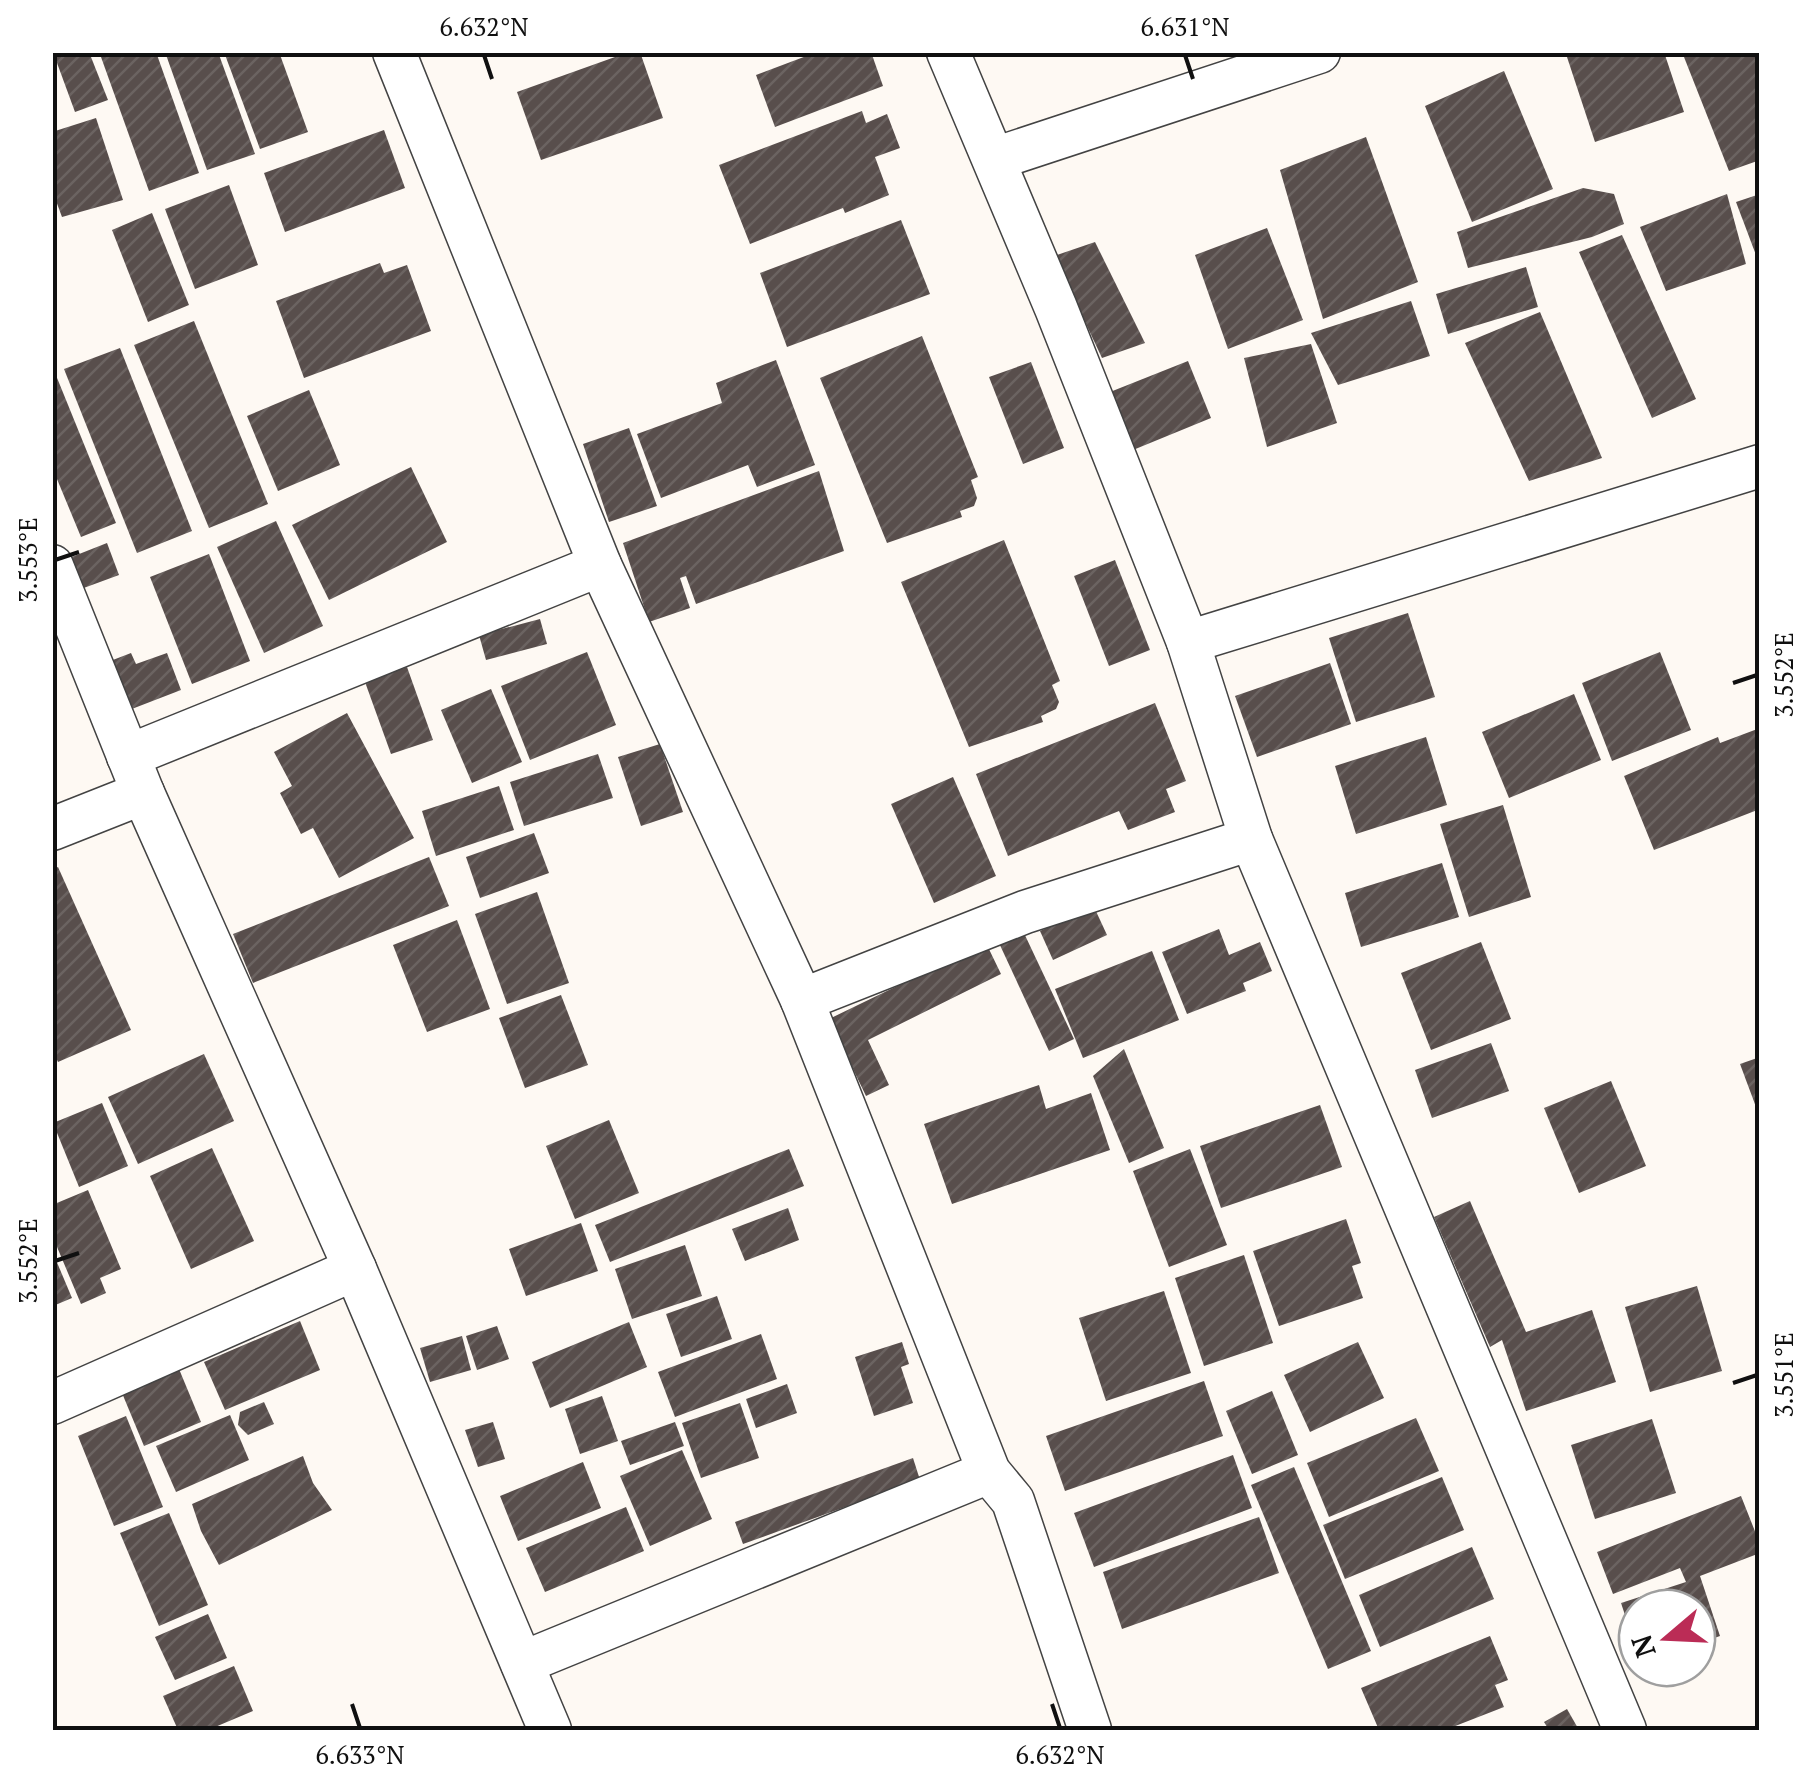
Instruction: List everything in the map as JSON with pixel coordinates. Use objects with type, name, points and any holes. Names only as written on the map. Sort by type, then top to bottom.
[{"type":"street","points":[[394,52],[600,565],[802,1000],[989,1472],[1013,1501],[1090,1730]]},
{"type":"street","points":[[948,52],[1188,642],[1251,839],[1624,1730]]},
{"type":"street","points":[[994,159],[1319,52]]},
{"type":"street","points":[[1188,642],[1760,466]]},
{"type":"street","points":[[52,829],[136,775],[600,565]]},
{"type":"street","points":[[52,566],[136,775],[355,1270],[550,1730]]},
{"type":"street","points":[[802,1000],[1025,912],[1251,839]]},
{"type":"street","points":[[52,1403],[355,1270]]},
{"type":"street","points":[[522,1663],[989,1472]]},
{"type":"building","points":[[53,52],[89,52],[108,100],[75,112]]},
{"type":"building","points":[[114,52],[156,52],[199,173],[149,191],[101,57]]},
{"type":"building","points":[[165,52],[218,52],[255,154],[207,170]]},
{"type":"building","points":[[224,52],[279,52],[308,132],[260,149]]},
{"type":"building","points":[[629,52],[640,52],[663,118],[541,160],[517,92]]},
{"type":"building","points":[[817,52],[871,52],[883,86],[775,127],[756,75]]},
{"type":"building","points":[[1664,52],[1684,112],[1595,142],[1566,54]]},
{"type":"building","points":[[1682,52],[1760,52],[1760,160],[1729,171]]},
{"type":"building","points":[[1504,71],[1553,189],[1472,222],[1425,106]]},
{"type":"building","points":[[862,111],[866,123],[887,114],[900,148],[875,157],[889,195],[845,213],[843,208],[750,244],[719,165]]},
{"type":"building","points":[[96,118],[123,200],[62,217],[52,190],[52,132]]},
{"type":"building","points":[[384,130],[405,188],[285,232],[264,173]]},
{"type":"building","points":[[1366,137],[1418,282],[1323,319],[1280,170]]},
{"type":"building","points":[[229,185],[258,265],[195,289],[165,209]]},
{"type":"building","points":[[1583,188],[1614,194],[1624,224],[1592,237],[1468,268],[1457,232]]},
{"type":"building","points":[[1727,194],[1746,264],[1666,291],[1640,227]]},
{"type":"building","points":[[1760,194],[1760,263],[1759,263],[1736,202]]},
{"type":"building","points":[[152,213],[189,305],[148,322],[112,230]]},
{"type":"building","points":[[901,220],[930,294],[787,347],[760,273]]},
{"type":"building","points":[[1267,228],[1303,320],[1228,349],[1195,255]]},
{"type":"building","points":[[1622,235],[1696,399],[1652,418],[1579,252]]},
{"type":"building","points":[[1095,242],[1145,343],[1102,358],[1054,256]]},
{"type":"building","points":[[380,263],[384,273],[407,265],[431,331],[304,378],[276,301]]},
{"type":"building","points":[[1526,267],[1538,307],[1448,334],[1436,294]]},
{"type":"building","points":[[1411,301],[1430,356],[1338,385],[1311,333]]},
{"type":"building","points":[[1540,312],[1602,458],[1529,481],[1465,343]]},
{"type":"building","points":[[194,321],[268,504],[209,528],[134,345]]},
{"type":"building","points":[[922,336],[978,477],[971,480],[977,498],[974,506],[960,511],[962,517],[887,543],[820,378]]},
{"type":"building","points":[[1311,344],[1337,423],[1267,447],[1244,358]]},
{"type":"building","points":[[120,348],[192,531],[137,553],[64,369]]},
{"type":"building","points":[[776,360],[815,465],[757,487],[748,465],[661,498],[637,434],[722,403],[716,383]]},
{"type":"building","points":[[1188,361],[1211,418],[1133,450],[1110,392]]},
{"type":"building","points":[[1031,362],[1064,448],[1023,464],[989,377]]},
{"type":"building","points":[[53,368],[116,523],[81,537],[52,467]]},
{"type":"building","points":[[309,390],[340,465],[278,491],[247,416]]},
{"type":"building","points":[[629,428],[657,506],[609,522],[583,444]]},
{"type":"building","points":[[411,467],[447,542],[329,600],[292,525]]},
{"type":"building","points":[[819,471],[844,551],[696,604],[686,576],[680,578],[690,608],[649,622],[623,543]]},
{"type":"building","points":[[276,521],[323,626],[264,653],[217,547]]},
{"type":"building","points":[[1004,540],[1060,681],[1052,685],[1059,702],[1056,709],[1041,716],[1043,722],[969,747],[901,582]]},
{"type":"building","points":[[107,543],[119,575],[81,589],[69,558]]},
{"type":"building","points":[[209,554],[250,661],[192,684],[150,577]]},
{"type":"building","points":[[1115,560],[1150,650],[1109,666],[1074,576]]},
{"type":"building","points":[[1408,613],[1435,697],[1356,722],[1329,638]]},
{"type":"building","points":[[540,619],[547,644],[486,660],[479,635]]},
{"type":"building","points":[[587,652],[616,725],[530,760],[501,686]]},
{"type":"building","points":[[1660,652],[1691,730],[1612,761],[1582,683]]},
{"type":"building","points":[[131,653],[136,664],[167,653],[181,690],[124,712],[105,663]]},
{"type":"building","points":[[1330,663],[1351,724],[1257,757],[1235,696]]},
{"type":"building","points":[[407,667],[433,740],[391,754],[365,682]]},
{"type":"building","points":[[491,689],[522,762],[472,783],[441,710]]},
{"type":"building","points":[[1574,694],[1601,760],[1509,798],[1482,732]]},
{"type":"building","points":[[1155,703],[1186,781],[1166,789],[1175,812],[1128,830],[1119,811],[1008,856],[976,774]]},
{"type":"building","points":[[347,713],[414,838],[339,878],[313,828],[301,834],[280,793],[292,786],[274,752]]},
{"type":"building","points":[[1760,728],[1760,809],[1654,850],[1624,776],[1718,737],[1720,743]]},
{"type":"building","points":[[1426,737],[1447,805],[1356,834],[1335,766]]},
{"type":"building","points":[[660,744],[683,812],[641,826],[618,757]]},
{"type":"building","points":[[598,754],[613,798],[524,826],[510,782]]},
{"type":"building","points":[[953,777],[996,876],[934,903],[891,804]]},
{"type":"building","points":[[499,786],[514,830],[436,856],[422,811]]},
{"type":"building","points":[[1503,805],[1531,897],[1469,917],[1440,824]]},
{"type":"building","points":[[534,833],[549,873],[480,898],[466,857]]},
{"type":"building","points":[[429,857],[449,906],[253,983],[233,934]]},
{"type":"building","points":[[1442,863],[1459,917],[1361,947],[1345,893]]},
{"type":"building","points":[[58,867],[131,1030],[58,1062],[52,1049],[52,870]]},
{"type":"building","points":[[537,892],[569,983],[507,1004],[475,914]]},
{"type":"building","points":[[1094,907],[1107,935],[1053,960],[1040,931]]},
{"type":"building","points":[[457,920],[490,1009],[427,1032],[393,945]]},
{"type":"building","points":[[1219,929],[1229,955],[1260,942],[1272,971],[1243,983],[1246,991],[1187,1014],[1162,952]]},
{"type":"building","points":[[1023,931],[1074,1039],[1049,1051],[999,943]]},
{"type":"building","points":[[1481,942],[1511,1019],[1431,1050],[1401,973]]},
{"type":"building","points":[[986,943],[1001,974],[868,1040],[889,1085],[866,1096],[829,1019]]},
{"type":"building","points":[[1152,951],[1179,1020],[1083,1058],[1055,989]]},
{"type":"building","points":[[561,995],[588,1065],[525,1088],[499,1018]]},
{"type":"building","points":[[1491,1043],[1509,1091],[1432,1118],[1415,1070]]},
{"type":"building","points":[[1124,1049],[1164,1148],[1129,1163],[1093,1076]]},
{"type":"building","points":[[204,1054],[234,1121],[138,1164],[108,1097]]},
{"type":"building","points":[[1760,1057],[1760,1115],[1759,1115],[1740,1064]]},
{"type":"building","points":[[1611,1081],[1646,1166],[1579,1193],[1544,1108]]},
{"type":"building","points":[[1039,1085],[1046,1109],[1091,1093],[1110,1150],[952,1204],[924,1124]]},
{"type":"building","points":[[102,1103],[128,1166],[79,1187],[53,1123]]},
{"type":"building","points":[[1320,1105],[1342,1167],[1221,1208],[1200,1146]]},
{"type":"building","points":[[609,1120],[639,1193],[575,1219],[546,1146]]},
{"type":"building","points":[[212,1148],[254,1241],[191,1269],[150,1176]]},
{"type":"building","points":[[789,1149],[804,1186],[610,1262],[595,1225]]},
{"type":"building","points":[[1190,1149],[1227,1245],[1169,1267],[1133,1171]]},
{"type":"building","points":[[88,1190],[121,1269],[100,1278],[106,1293],[81,1304],[52,1235],[52,1205]]},
{"type":"building","points":[[1470,1201],[1526,1332],[1592,1310],[1616,1382],[1526,1411],[1502,1340],[1490,1347],[1434,1217]]},
{"type":"building","points":[[788,1208],[799,1240],[745,1261],[732,1229]]},
{"type":"building","points":[[1346,1219],[1361,1263],[1352,1266],[1363,1298],[1279,1326],[1253,1251]]},
{"type":"building","points":[[581,1223],[598,1271],[526,1296],[509,1249]]},
{"type":"building","points":[[685,1245],[702,1296],[632,1319],[615,1269]]},
{"type":"building","points":[[53,1253],[72,1298],[53,1306]]},
{"type":"building","points":[[1244,1255],[1273,1343],[1204,1366],[1175,1278]]},
{"type":"building","points":[[1697,1286],[1722,1371],[1650,1392],[1625,1307]]},
{"type":"building","points":[[1164,1291],[1191,1373],[1106,1401],[1079,1318]]},
{"type":"building","points":[[717,1296],[732,1339],[681,1357],[666,1314]]},
{"type":"building","points":[[300,1321],[320,1370],[225,1410],[204,1362]]},
{"type":"building","points":[[629,1322],[647,1367],[550,1408],[532,1362]]},
{"type":"building","points":[[497,1326],[509,1359],[477,1370],[466,1336]]},
{"type":"building","points":[[761,1334],[777,1379],[675,1417],[658,1372]]},
{"type":"building","points":[[462,1336],[471,1370],[430,1382],[420,1348]]},
{"type":"building","points":[[902,1342],[909,1364],[901,1367],[913,1403],[874,1416],[855,1357]]},
{"type":"building","points":[[1358,1342],[1384,1398],[1310,1432],[1284,1375]]},
{"type":"building","points":[[179,1369],[201,1422],[144,1446],[122,1393]]},
{"type":"building","points":[[1204,1381],[1223,1436],[1065,1491],[1046,1436]]},
{"type":"building","points":[[787,1384],[797,1413],[756,1428],[746,1399]]},
{"type":"building","points":[[1272,1391],[1298,1455],[1252,1474],[1226,1411]]},
{"type":"building","points":[[602,1396],[618,1441],[580,1454],[565,1409]]},
{"type":"building","points":[[264,1402],[274,1424],[248,1435],[238,1425],[240,1412]]},
{"type":"building","points":[[740,1403],[759,1458],[701,1478],[682,1423]]},
{"type":"building","points":[[230,1415],[249,1460],[176,1492],[156,1446]]},
{"type":"building","points":[[126,1416],[163,1507],[114,1526],[78,1436]]},
{"type":"building","points":[[1416,1418],[1439,1471],[1329,1517],[1307,1463]]},
{"type":"building","points":[[1652,1419],[1676,1493],[1595,1519],[1571,1445]]},
{"type":"building","points":[[493,1422],[505,1459],[478,1467],[465,1430]]},
{"type":"building","points":[[675,1422],[684,1446],[630,1465],[621,1441]]},
{"type":"building","points":[[682,1450],[712,1519],[650,1546],[620,1476]]},
{"type":"building","points":[[1233,1455],[1252,1508],[1094,1567],[1074,1513]]},
{"type":"building","points":[[303,1456],[313,1483],[332,1510],[219,1565],[192,1504]]},
{"type":"building","points":[[913,1458],[920,1480],[743,1544],[735,1522]]},
{"type":"building","points":[[583,1462],[601,1508],[518,1541],[500,1496]]},
{"type":"building","points":[[1294,1467],[1371,1651],[1328,1669],[1251,1485]]},
{"type":"building","points":[[1442,1477],[1464,1530],[1345,1579],[1323,1525]]},
{"type":"building","points":[[1741,1496],[1760,1544],[1760,1553],[1700,1576],[1704,1588],[1667,1588],[1686,1582],[1680,1568],[1628,1588],[1617,1588],[1613,1594],[1597,1552]]},
{"type":"building","points":[[626,1507],[644,1551],[545,1592],[526,1548]]},
{"type":"building","points":[[169,1513],[208,1605],[159,1626],[120,1533]]},
{"type":"building","points":[[1259,1517],[1279,1573],[1122,1629],[1103,1572]]},
{"type":"building","points":[[1472,1547],[1494,1599],[1380,1647],[1359,1595]]},
{"type":"building","points":[[208,1614],[227,1658],[175,1680],[155,1637]]},
{"type":"building","points":[[1490,1636],[1508,1680],[1495,1685],[1504,1707],[1445,1730],[1379,1730],[1361,1688]]},
{"type":"building","points":[[234,1666],[253,1711],[208,1730],[178,1730],[163,1696]]},
{"type":"building","points":[[1567,1709],[1579,1730],[1549,1730],[1544,1722]]}]
